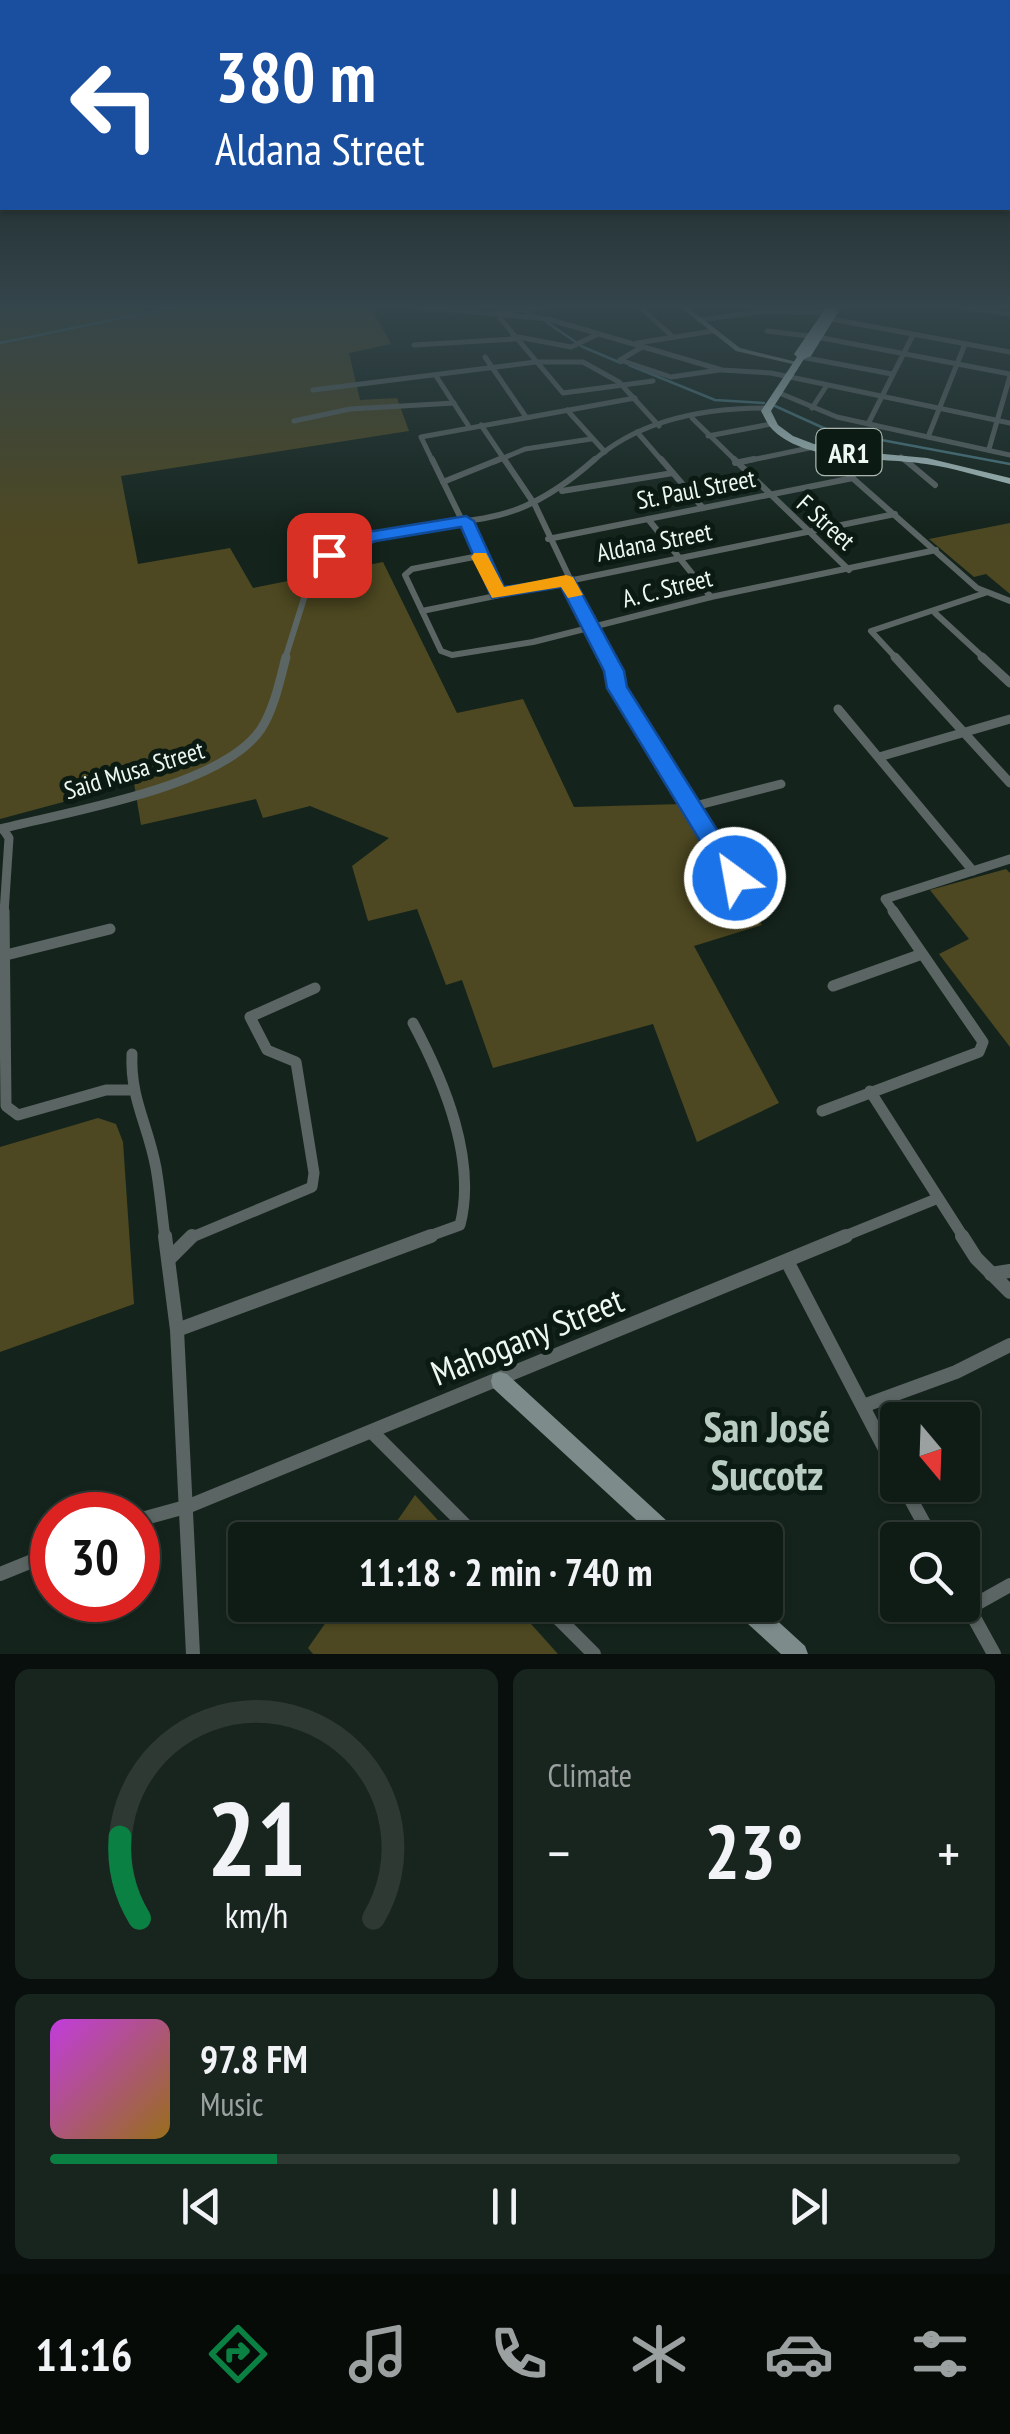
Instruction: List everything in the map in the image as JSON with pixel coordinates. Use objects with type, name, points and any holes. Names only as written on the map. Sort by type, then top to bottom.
[{"type":"highway","points":[[771,424],[766,408],[782,383]]},
{"type":"highway","name":"AR1","points":[[771,424],[790,439],[814,447],[901,457],[1010,481]]},
{"type":"street","points":[[312,390],[368,383]]},
{"type":"street","points":[[441,383],[468,425]]},
{"type":"street","points":[[503,383],[526,417]]},
{"type":"street","points":[[554,383],[563,393],[637,383]]},
{"type":"street","points":[[620,383],[659,426]]},
{"type":"street","points":[[818,383],[1010,423]]},
{"type":"street","points":[[868,424],[887,383]]},
{"type":"street","points":[[928,437],[948,383]]},
{"type":"street","points":[[988,449],[1007,383]]},
{"type":"street","points":[[812,408],[826,385]]},
{"type":"street","points":[[777,392],[812,408],[868,424],[1010,455]]},
{"type":"street","points":[[498,594],[466,521],[421,437],[468,425],[481,426],[635,398]]},
{"type":"street","points":[[294,421],[366,408],[454,403]]},
{"type":"street","name":"Said Musa Street","points":[[2,829],[174,782],[236,757],[260,733],[299,597],[316,560],[346,552],[357,541],[374,536],[535,505],[562,491],[605,452],[638,432],[736,408],[766,408]]},
{"type":"street","points":[[567,410],[605,452]]},
{"type":"street","name":"F Street","points":[[692,418],[849,570]]},
{"type":"street","points":[[708,436],[771,424]]},
{"type":"street","points":[[481,426],[535,505],[566,580],[614,671],[617,688],[735,878]]},
{"type":"street","points":[[638,432],[702,508]]},
{"type":"street","points":[[443,482],[525,450],[591,439]]},
{"type":"street","points":[[735,463],[814,447]]},
{"type":"street","points":[[827,450],[826,455],[985,593],[1010,600]]},
{"type":"street","points":[[901,457],[935,485]]},
{"type":"street","points":[[562,491],[673,473]]},
{"type":"street","name":"St. Paul Street","points":[[548,539],[853,478]]},
{"type":"street","name":"Aldana Street","points":[[422,611],[895,514]]},
{"type":"street","points":[[648,520],[712,597]]},
{"type":"street","name":"A. C. Street","points":[[479,556],[412,568],[405,575],[441,651],[452,655],[593,628],[712,597],[936,550]]},
{"type":"street","points":[[985,593],[935,613],[870,630],[1010,783]]},
{"type":"street","points":[[935,613],[1010,683]]},
{"type":"street","points":[[838,709],[973,871]]},
{"type":"street","points":[[879,756],[1010,719]]},
{"type":"street","points":[[691,808],[780,784]]},
{"type":"street","points":[[2,829],[9,838],[4,876],[4,1098],[10,1113],[31,1112],[106,1090],[130,1090]]},
{"type":"street","points":[[822,1111],[979,1052],[983,1042],[885,899],[1006,861],[1010,873]]},
{"type":"street","points":[[6,955],[110,929]]},
{"type":"street","points":[[832,986],[922,954]]},
{"type":"street","points":[[169,1259],[194,1234],[304,1194],[312,1187],[314,1173],[296,1062],[266,1050],[250,1016],[315,988]]},
{"type":"street","points":[[177,1330],[460,1225],[468,1184],[432,1058],[413,1023]]},
{"type":"street","points":[[132,1054],[130,1090],[141,1108],[156,1166],[177,1330],[189,1506],[193,1654]]},
{"type":"street","points":[[870,1091],[936,1199],[991,1274],[1010,1292]]},
{"type":"street","name":"Mahogany Street","points":[[160,1514],[189,1506],[500,1381],[936,1199]]},
{"type":"street","points":[[788,1261],[880,1440]]},
{"type":"street","points":[[991,1274],[1010,1271]]},
{"type":"street","points":[[862,1406],[956,1372],[1010,1345]]},
{"type":"street","points":[[500,1381],[653,1522]]},
{"type":"street","points":[[372,1432],[462,1522]]},
{"type":"street","points":[[0,1574],[30,1562]]},
{"type":"street","points":[[980,1597],[1010,1585]]},
{"type":"street","points":[[562,1622],[594,1654]]},
{"type":"street","points":[[763,1622],[798,1654]]},
{"type":"street","points":[[977,1622],[994,1654]]},
{"type":"shaded area","points":[[0,383],[356,383],[360,400],[397,398],[409,431],[121,476],[138,564],[230,548],[253,588],[383,562],[457,713],[523,699],[574,807],[683,804],[762,925],[694,946],[779,1103],[697,1142],[653,1024],[493,1068],[462,980],[446,985],[417,909],[368,921],[352,866],[389,838],[310,806],[263,818],[256,799],[141,825],[134,783],[0,819]]},
{"type":"shaded area","points":[[1010,523],[1010,594],[986,574],[974,577],[929,539]]},
{"type":"shaded area","points":[[1006,869],[1010,873],[1010,1047],[939,954],[969,939],[930,890]]},
{"type":"shaded area","points":[[98,1118],[116,1124],[123,1142],[134,1304],[0,1352],[0,1147]]},
{"type":"shaded area","points":[[415,1495],[440,1522],[396,1522]]},
{"type":"shaded area","points":[[326,1622],[529,1622],[558,1654],[313,1654],[308,1648]]},
{"type":"waterway","points":[[674,383],[715,400],[764,403]]},
{"type":"waterway","points":[[775,406],[828,430],[1010,464]]},
{"type":"slow traffic","points":[[480,557],[498,594],[566,580],[575,595]]},
{"type":"district","name":"San José Succotz","points":[[767,1450]]},
{"type":"route","points":[[329,555],[346,552],[357,541],[374,536],[466,521],[498,594],[566,580],[614,671],[617,688],[735,878]]}]
